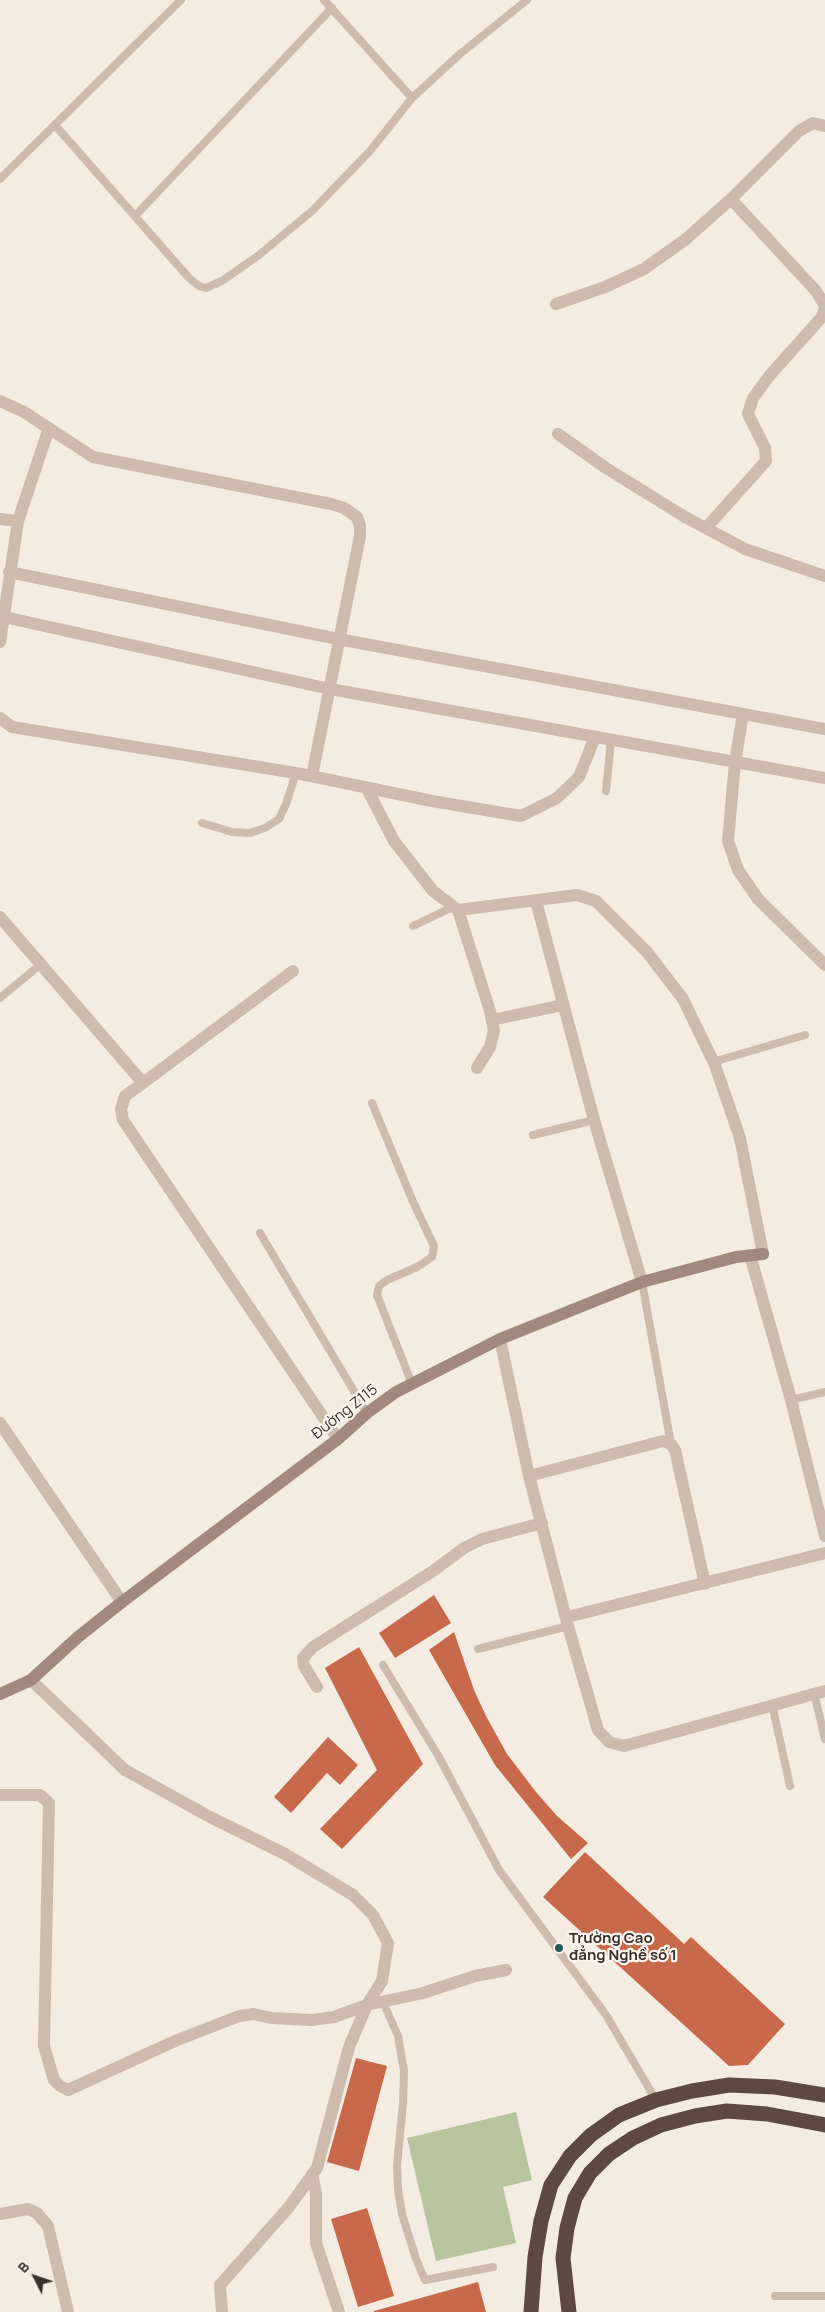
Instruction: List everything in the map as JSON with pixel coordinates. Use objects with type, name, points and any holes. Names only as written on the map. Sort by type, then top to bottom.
[{"type":"highway","points":[[531,2312],[535,2257],[541,2221],[551,2185],[570,2156],[591,2135],[619,2115],[656,2100],[692,2091],[729,2085],[775,2087],[825,2095]]},
{"type":"highway","points":[[569,2312],[563,2258],[567,2228],[575,2198],[590,2173],[608,2154],[633,2138],[661,2125],[696,2116],[727,2111],[757,2113],[825,2125]]},
{"type":"street","points":[[556,304],[605,287],[644,269],[686,239],[731,199],[798,131],[813,123],[825,126]]},
{"type":"street","points":[[706,528],[766,461],[765,448],[748,414],[753,398],[770,375],[821,318],[825,307],[816,291],[731,199]]},
{"type":"street","points":[[0,401],[24,412],[93,457],[331,504],[344,508],[357,517],[360,526],[360,536],[312,776]]},
{"type":"street","points":[[0,642],[5,576],[18,522],[49,428]]},
{"type":"street","points":[[558,434],[606,468],[745,549],[825,576]]},
{"type":"street","points":[[0,519],[18,522]]},
{"type":"street","points":[[5,576],[825,729]]},
{"type":"street","points":[[2,616],[330,689],[825,778]]},
{"type":"street","points":[[743,714],[735,762],[728,841],[738,870],[758,899],[825,966]]},
{"type":"street","points":[[0,718],[12,727],[296,772],[432,801],[521,816],[557,798],[579,777],[595,736]]},
{"type":"street","points":[[366,787],[394,841],[433,891],[456,909],[494,1031],[490,1047],[477,1068]]},
{"type":"street","points":[[456,909],[578,895],[596,901],[647,952],[683,999],[713,1062]]},
{"type":"street","points":[[536,900],[594,1120],[642,1282]]},
{"type":"street","points":[[0,917],[143,1083]]},
{"type":"street","points":[[293,971],[125,1096],[121,1110],[123,1120],[338,1439]]},
{"type":"street","points":[[492,1020],[564,1005]]},
{"type":"street","name":"Đường Z115","points":[[0,1694],[31,1680],[78,1637],[122,1602],[338,1439],[396,1392],[500,1339],[642,1282],[736,1257],[763,1254],[740,1138],[713,1062]]},
{"type":"street","points":[[750,1256],[791,1400],[825,1536]]},
{"type":"street","points":[[500,1339],[530,1476],[567,1622],[598,1730],[609,1742],[624,1746],[819,1692]]},
{"type":"street","points":[[0,1423],[122,1602]]},
{"type":"street","points":[[530,1476],[663,1441],[671,1444],[675,1450],[705,1584]]},
{"type":"street","points":[[317,1687],[304,1666],[303,1658],[313,1647],[464,1548],[482,1539],[542,1523]]},
{"type":"street","points":[[567,1622],[825,1553]]},
{"type":"street","points":[[31,1680],[125,1770],[210,1817],[285,1854],[342,1887],[364,1904],[373,1914],[388,1943],[382,1981],[367,2005],[349,2047],[317,2168],[289,2206],[220,2285],[222,2312]]},
{"type":"street","points":[[0,1795],[40,1795],[48,1803],[44,2046],[54,2080],[68,2090],[175,2041],[239,2016],[254,2014],[271,2018],[312,2020],[334,2016],[367,2005],[423,1993],[475,1976],[506,1970]]},
{"type":"street","points":[[312,2174],[316,2192],[316,2243],[339,2312]]},
{"type":"street","points":[[0,2214],[28,2209],[37,2213],[48,2226],[68,2312]]},
{"type":"lane","points":[[0,180],[181,0]]},
{"type":"lane","points":[[324,0],[412,98]]},
{"type":"lane","points":[[55,125],[189,278],[199,286],[206,288],[213,286],[259,255],[312,211],[370,151],[412,98],[460,54],[527,0]]},
{"type":"lane","points":[[135,216],[332,8]]},
{"type":"lane","points":[[606,791],[611,740]]},
{"type":"lane","points":[[202,823],[232,832],[250,832],[265,828],[279,819],[296,772]]},
{"type":"lane","points":[[413,926],[456,909]]},
{"type":"lane","points":[[0,998],[41,964]]},
{"type":"lane","points":[[713,1062],[804,1035]]},
{"type":"lane","points":[[372,1103],[414,1204],[434,1246],[432,1257],[417,1267],[387,1280],[379,1286],[376,1295],[412,1384]]},
{"type":"lane","points":[[533,1135],[594,1120]]},
{"type":"lane","points":[[260,1232],[368,1413]]},
{"type":"lane","points":[[642,1282],[671,1444]]},
{"type":"lane","points":[[791,1400],[825,1392]]},
{"type":"lane","points":[[478,1650],[567,1622]]},
{"type":"lane","points":[[383,1665],[439,1758],[499,1870],[606,2015],[656,2100]]},
{"type":"lane","points":[[819,1692],[825,1739]]},
{"type":"lane","points":[[772,1704],[790,1786]]},
{"type":"lane","points":[[384,2002],[398,2036],[404,2071],[397,2165],[398,2189],[402,2214],[416,2259],[425,2280],[493,2267]]},
{"type":"lane","points":[[775,2296],[825,2296]]},
{"type":"green space","points":[[516,2112],[532,2180],[503,2187],[516,2243],[436,2261],[407,2138]]},
{"type":"building","points":[[434,1595],[451,1623],[395,1658],[379,1633]]},
{"type":"building","points":[[454,1632],[474,1690],[507,1754],[557,1816],[588,1843],[571,1859],[495,1765],[429,1650]]},
{"type":"building","points":[[359,1647],[423,1764],[342,1849],[320,1829],[377,1770],[325,1668]]},
{"type":"building","points":[[328,1737],[358,1765],[340,1785],[327,1773],[291,1813],[274,1797]]},
{"type":"building","points":[[585,1852],[684,1944],[691,1937],[785,2024],[748,2065],[729,2066],[543,1897]]},
{"type":"building","points":[[356,2058],[387,2066],[359,2171],[327,2162]]},
{"type":"building","points":[[367,2208],[394,2296],[358,2307],[331,2219]]},
{"type":"building","points":[[478,2282],[486,2312],[374,2312],[374,2311]]},
{"type":"place","name":"Trường Cao đẳng Nghề số 1","points":[[559,1948]]}]
